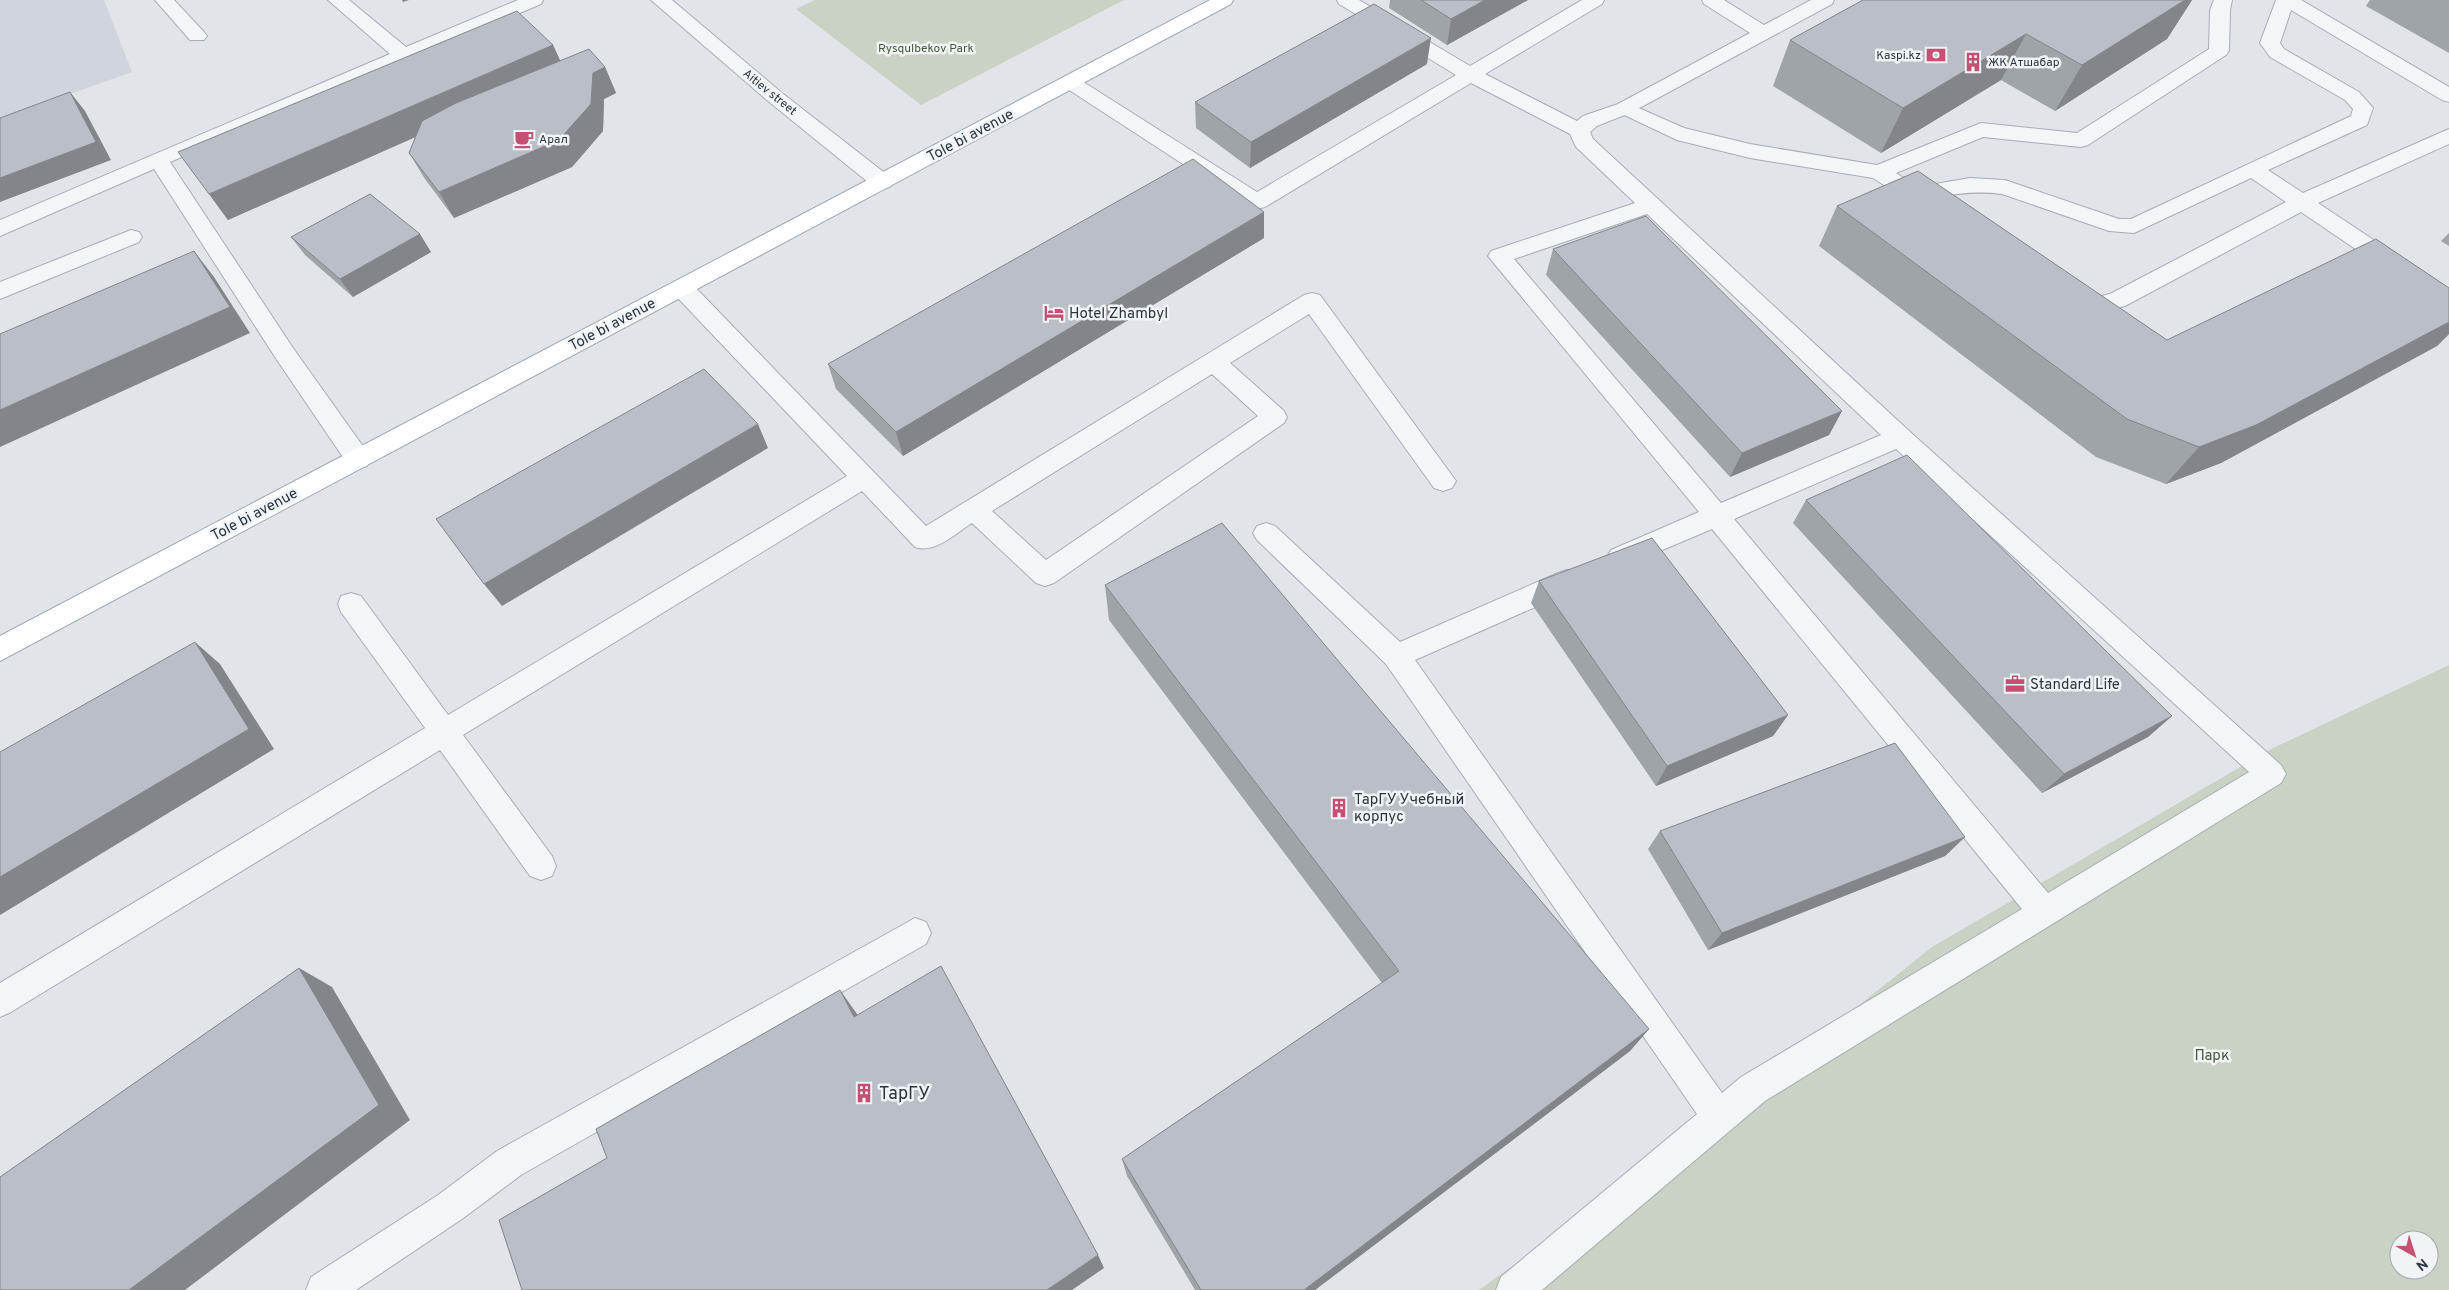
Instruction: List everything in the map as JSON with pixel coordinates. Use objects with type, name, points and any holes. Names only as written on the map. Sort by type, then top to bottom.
[{"type":"main road","name":"Tole bi avenue","points":[[0,649],[1224,0]]},
{"type":"street","points":[[164,0],[197,36]]},
{"type":"street","points":[[337,0],[404,55]]},
{"type":"street","points":[[0,229],[158,159],[534,0]]},
{"type":"street","name":"Aitiev street","points":[[660,0],[775,97],[882,182]]},
{"type":"street","points":[[1346,0],[1469,74],[1579,130],[1583,142],[1899,437],[2272,774],[1753,1089],[1514,1290]]},
{"type":"street","points":[[1070,82],[1257,202],[1595,0]]},
{"type":"street","points":[[1711,0],[1764,33]]},
{"type":"street","points":[[1579,130],[1590,120],[1626,108],[1824,0]]},
{"type":"street","points":[[1880,172],[1981,130],[2081,140],[2219,51],[2220,10],[2223,0]]},
{"type":"street","points":[[1915,195],[1969,184],[1988,184],[2005,187],[2117,226],[2134,226],[2360,120],[2363,108],[2352,96],[2277,53],[2271,47],[2270,43],[2286,0],[2449,96]]},
{"type":"street","points":[[1626,108],[1677,134],[1750,151],[1880,172],[1940,211]]},
{"type":"street","points":[[2057,288],[2074,299],[2097,305],[2117,300],[2302,202],[2449,136]]},
{"type":"street","points":[[158,159],[285,354],[358,459]]},
{"type":"street","points":[[2252,169],[2449,300]]},
{"type":"street","points":[[1651,205],[1499,256],[2044,912]]},
{"type":"street","points":[[0,291],[132,237]]},
{"type":"street","points":[[682,288],[924,540],[1312,302],[1442,481]]},
{"type":"street","points":[[974,510],[1045,575],[1275,417],[1214,362]]},
{"type":"street","points":[[1396,656],[1716,515],[1899,437]]},
{"type":"street","points":[[0,1001],[863,478]]},
{"type":"street","points":[[1266,533],[1396,656],[1720,1116]]},
{"type":"street","points":[[351,604],[541,866]]},
{"type":"street","points":[[324,1290],[450,1207],[509,1163],[915,934]]},
{"type":"shaded area","points":[[0,0],[104,0],[132,72],[0,119]]},
{"type":"green space","name":"Rysqulbekov Park","points":[[815,0],[1124,0],[921,105],[796,9]]},
{"type":"green space","name":"Парк","points":[[2449,665],[2449,1290],[1479,1290],[1719,1117],[1932,947],[2271,749]]},
{"type":"building","points":[[1421,0],[1485,0],[1451,19]]},
{"type":"building","points":[[1863,0],[2185,0],[2082,65],[2026,34],[1903,108],[1790,40]]},
{"type":"building","points":[[1374,4],[1431,38],[1251,142],[1195,102]]},
{"type":"building","points":[[517,11],[553,45],[209,194],[178,152]]},
{"type":"building","points":[[589,49],[605,67],[593,73],[591,104],[559,140],[439,192],[409,153],[422,121],[456,103]]},
{"type":"building","points":[[70,92],[96,142],[0,178],[0,118]]},
{"type":"building","name":"Hotel Zhambyl","points":[[1193,159],[1264,212],[896,432],[828,364]]},
{"type":"building","points":[[1918,171],[2167,340],[2376,239],[2449,288],[2449,322],[2256,425],[2199,447],[2127,419],[1837,206]]},
{"type":"building","points":[[370,194],[420,234],[340,279],[291,237]]},
{"type":"building","points":[[1646,216],[1842,411],[1742,453],[1553,249]]},
{"type":"building","points":[[194,251],[230,307],[0,410],[0,334]]},
{"type":"building","points":[[704,369],[758,424],[484,584],[436,519]]},
{"type":"building","points":[[1907,455],[2172,716],[2064,774],[1806,500]]},
{"type":"building","name":"ТарГУ Учебный корпус","points":[[1222,523],[1649,1029],[1304,1290],[1201,1290],[1122,1159],[1399,971],[1105,585]]},
{"type":"building","points":[[1652,538],[1788,715],[1667,766],[1539,581]]},
{"type":"building","points":[[195,642],[249,729],[0,877],[0,752]]},
{"type":"building","points":[[1895,743],[1965,837],[1722,933],[1660,831]]},
{"type":"building","name":"ТарГУ","points":[[941,966],[1098,1255],[1047,1290],[522,1290],[499,1220],[607,1158],[596,1129],[840,990],[854,1017]]},
{"type":"building","points":[[299,968],[379,1105],[129,1290],[0,1290],[0,1177]]},
{"type":"place","name":"Kaspi.kz","points":[[1936,55]]},
{"type":"place","name":"ЖК Атшабар","points":[[1973,62]]},
{"type":"place","name":"Арал","points":[[524,139]]},
{"type":"place","name":"Hotel Zhambyl","points":[[1054,313]]},
{"type":"place","name":"Standard Life","points":[[2015,684]]},
{"type":"place","name":"ТарГУ Учебный корпус","points":[[1339,808]]},
{"type":"place","name":"ТарГУ","points":[[864,1093]]}]
